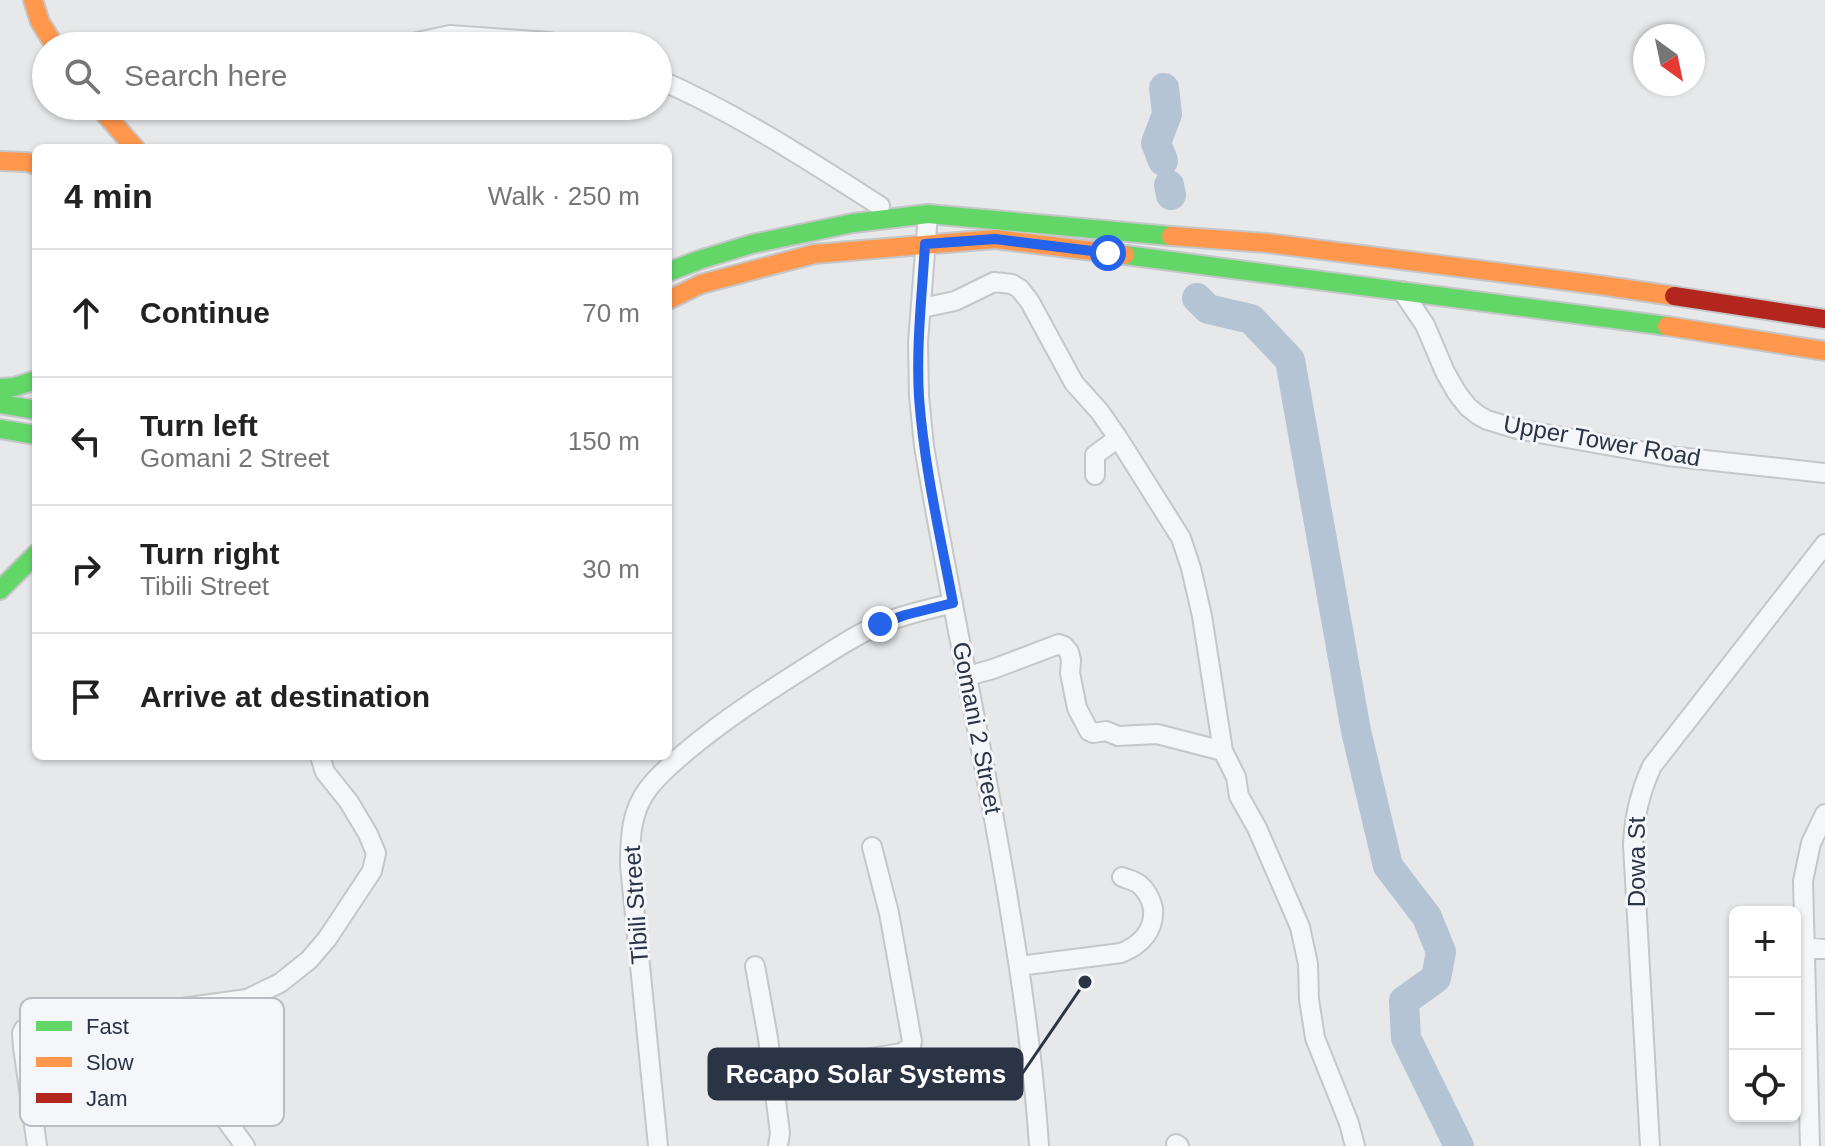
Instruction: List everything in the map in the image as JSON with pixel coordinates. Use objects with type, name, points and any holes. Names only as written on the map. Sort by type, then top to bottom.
[{"type":"main road","points":[[33,0],[46,32]]},
{"type":"main road","points":[[110,120],[131,144]]},
{"type":"main road","points":[[0,161],[32,164]]},
{"type":"main road","points":[[672,268],[733,239],[788,222],[880,206],[977,201],[1062,210],[1267,243],[1599,285],[1825,319]]},
{"type":"main road","points":[[672,269],[752,244],[853,223],[928,214],[1267,243]]},
{"type":"main road","points":[[672,298],[701,284],[814,254],[995,239],[1700,331],[1825,351]]},
{"type":"main road","points":[[0,388],[32,381]]},
{"type":"main road","points":[[0,404],[32,409]]},
{"type":"main road","points":[[0,429],[32,434]]},
{"type":"main road","points":[[0,590],[32,558]]},
{"type":"street","points":[[672,85],[702,98],[771,138],[880,206]]},
{"type":"street","name":"Gomani 2 Street","points":[[928,214],[918,342],[924,446],[999,843],[1035,1083],[1039,1146]]},
{"type":"street","points":[[922,308],[955,301],[994,282],[1012,284],[1020,289],[1074,383],[1118,438],[1181,538],[1202,616],[1223,751],[1236,777],[1239,796],[1257,828],[1300,927],[1308,964],[1315,1038],[1355,1146]]},
{"type":"street","name":"Upper Tower Road","points":[[1402,291],[1425,325],[1457,393],[1468,407],[1487,420],[1517,429],[1668,456],[1825,473]]},
{"type":"street","points":[[1095,475],[1095,455],[1118,438]]},
{"type":"street","name":"Dowa St","points":[[1650,1146],[1633,845],[1636,808],[1652,766],[1825,544]]},
{"type":"street","name":"Tibili Street","points":[[658,1146],[630,865],[632,825],[647,790],[668,766],[711,731],[852,639],[905,615],[953,603]]},
{"type":"street","points":[[968,676],[1059,644],[1069,652],[1077,708],[1089,731],[1106,731],[1118,736],[1157,734],[1223,751]]},
{"type":"street","points":[[249,998],[280,983],[309,960],[327,939],[372,871],[376,853],[368,834],[349,802],[325,772],[321,760]]},
{"type":"street","points":[[1810,1146],[1803,881],[1811,843],[1825,814]]},
{"type":"street","points":[[772,1074],[902,1053],[911,1046],[889,913],[872,847]]},
{"type":"street","points":[[1019,966],[1121,953],[1147,936],[1154,919],[1151,899],[1140,885],[1122,877]]},
{"type":"street","points":[[1804,947],[1825,949]]},
{"type":"street","points":[[755,966],[768,1038],[780,1133],[778,1146]]},
{"type":"street","points":[[34,1126],[37,1146]]},
{"type":"street","points":[[230,1126],[245,1146]]},
{"type":"waterway","points":[[1163,161],[1156,143],[1167,114],[1164,88]]},
{"type":"waterway","points":[[1169,185],[1171,195]]},
{"type":"waterway","points":[[1197,298],[1208,309],[1251,319],[1290,360],[1356,731],[1388,866],[1427,917],[1441,952],[1436,978],[1404,1001],[1406,1038],[1459,1146]]},
{"type":"traffic: fast","points":[[672,270],[752,244],[853,223],[928,214],[1171,236]]},
{"type":"traffic: fast","points":[[1125,255],[1667,326]]},
{"type":"traffic: fast","points":[[0,388],[32,381]]},
{"type":"traffic: fast","points":[[0,404],[32,409]]},
{"type":"traffic: fast","points":[[0,429],[32,434]]},
{"type":"traffic: fast","points":[[0,590],[32,558]]},
{"type":"traffic: slow","points":[[33,0],[46,32]]},
{"type":"traffic: slow","points":[[110,120],[131,144]]},
{"type":"traffic: slow","points":[[0,161],[32,164]]},
{"type":"traffic: slow","points":[[1171,236],[1267,243],[1674,296]]},
{"type":"traffic: slow","points":[[672,298],[701,284],[814,254],[995,239],[1125,255]]},
{"type":"traffic: slow","points":[[1667,326],[1825,351]]},
{"type":"traffic: jam","points":[[1674,296],[1825,319]]},
{"type":"place","name":"Recapo Solar Systems","points":[[1085,982]]},
{"type":"route","points":[[880,624],[953,603],[931,490],[919,396],[918,342],[925,244],[995,239],[1108,253]]}]
